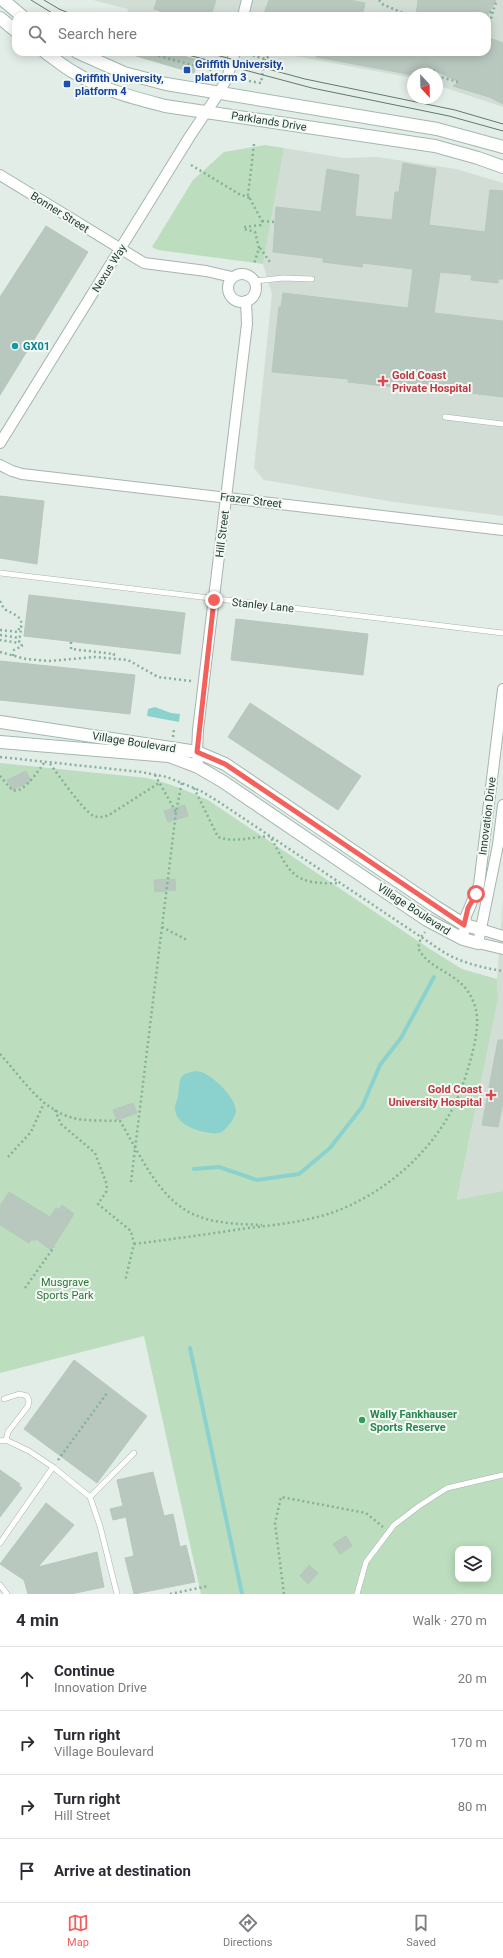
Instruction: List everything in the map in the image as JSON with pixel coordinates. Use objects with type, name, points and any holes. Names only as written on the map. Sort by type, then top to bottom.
[{"type":"street","points":[[3,0],[17,12]]},
{"type":"street","points":[[244,12],[247,0]]},
{"type":"street","points":[[1,20],[12,15]]},
{"type":"street","points":[[1,20],[12,28]]},
{"type":"street","name":"Parklands Drive","points":[[51,56],[76,74],[124,94],[165,106],[434,146],[478,158],[503,167]]},
{"type":"street","name":"Parklands Drive","points":[[85,56],[104,65],[144,79],[437,129],[503,147]]},
{"type":"street","name":"Nexus Way","points":[[0,443],[190,136],[219,93],[233,56]]},
{"type":"street","name":"Bonner Street","points":[[0,176],[120,249]]},
{"type":"street","points":[[120,249],[149,264],[206,271],[232,277],[241,273],[248,274],[255,281],[255,294],[246,301],[236,301],[229,294],[228,285],[232,277]]},
{"type":"street","name":"Hill Street","points":[[198,767],[197,752],[247,324],[246,301]]},
{"type":"street","name":"Frazer Street","points":[[0,465],[22,474],[503,530]]},
{"type":"street","name":"Innovation Drive","points":[[463,939],[464,925],[468,908],[479,885],[503,689]]},
{"type":"street","name":"Village Boulevard","points":[[0,722],[197,752],[225,764],[464,925],[503,936]]},
{"type":"street","name":"Village Boulevard","points":[[0,742],[169,756],[198,767],[229,785],[427,920],[463,939],[503,949]]},
{"type":"street","name":"Innovation Drive","points":[[478,943],[498,845],[503,805]]},
{"type":"lane","points":[[255,281],[283,278],[312,279]]},
{"type":"lane","points":[[445,417],[503,424]]},
{"type":"lane","name":"Stanley Lane","points":[[0,573],[214,600],[503,633]]},
{"type":"lane","points":[[4,1399],[19,1394],[27,1396],[29,1401],[28,1406],[3,1441],[29,1451],[53,1467],[90,1497],[100,1526],[117,1594]]},
{"type":"lane","points":[[90,1497],[134,1453]]},
{"type":"lane","points":[[0,1542],[53,1467]]},
{"type":"lane","points":[[357,1594],[366,1562],[394,1525],[419,1506],[447,1488],[503,1475]]},
{"type":"lane","points":[[0,1585],[7,1594]]},
{"type":"path","points":[[379,0],[382,4],[401,12]]},
{"type":"path","points":[[491,19],[497,0]]},
{"type":"path","points":[[490,12],[494,8]]},
{"type":"path","points":[[159,56],[213,71],[210,78]]},
{"type":"path","points":[[255,56],[265,59]]},
{"type":"path","points":[[249,81],[261,83],[265,59],[269,56]]},
{"type":"path","points":[[208,69],[210,61]]},
{"type":"path","points":[[443,78],[458,82]]},
{"type":"path","points":[[254,144],[248,195],[262,222]]},
{"type":"path","points":[[192,165],[239,194],[250,198]]},
{"type":"path","points":[[270,262],[260,248],[255,232],[244,229],[244,226],[261,224],[262,222],[274,222]]},
{"type":"path","points":[[254,264],[260,248]]},
{"type":"path","points":[[0,601],[4,609],[20,617],[21,624],[19,640],[22,646],[14,650],[12,656]]},
{"type":"path","points":[[0,630],[18,632],[21,624]]},
{"type":"path","points":[[0,635],[19,640]]},
{"type":"path","points":[[0,640],[19,640]]},
{"type":"path","points":[[71,642],[70,649],[114,654],[113,658]]},
{"type":"path","points":[[0,652],[12,656],[49,661],[95,657],[128,660],[158,677],[191,681]]},
{"type":"path","points":[[173,740],[174,729]]},
{"type":"path","points":[[0,757],[155,775],[168,777],[182,782],[270,836],[458,960],[503,971]]},
{"type":"path","points":[[0,776],[13,790],[18,790],[24,788],[45,762]]},
{"type":"path","points":[[50,763],[86,809],[93,816],[100,818],[109,815],[159,783]]},
{"type":"path","points":[[168,772],[168,777]]},
{"type":"path","points":[[155,775],[176,812]]},
{"type":"path","points":[[131,1182],[176,812],[182,782]]},
{"type":"path","points":[[194,788],[218,837],[234,840],[248,837],[270,836]]},
{"type":"path","points":[[270,836],[288,868],[296,876],[306,882],[319,884],[341,883]]},
{"type":"path","points":[[162,927],[187,940]]},
{"type":"path","points":[[134,1244],[298,1222],[329,1214],[361,1200],[388,1184],[430,1143],[448,1115],[466,1074],[472,1050],[476,1023],[476,1011],[468,992],[461,982],[423,957],[418,948],[422,936],[428,928]]},
{"type":"path","points":[[0,1054],[44,1103],[55,1110],[72,1117],[120,1121],[161,1188],[180,1207],[196,1216],[223,1222],[268,1226]]},
{"type":"path","points":[[8,1157],[31,1132],[44,1103]]},
{"type":"path","points":[[55,1110],[61,1124],[95,1153],[107,1185],[106,1192],[98,1204],[131,1232],[134,1244],[125,1281]]},
{"type":"path","points":[[24,1288],[54,1247]]},
{"type":"path","points":[[58,1460],[108,1393]]},
{"type":"path","points":[[284,1594],[275,1523],[281,1497],[366,1513],[389,1532]]},
{"type":"path","points":[[170,1594],[208,1586]]},
{"type":"shaded area","points":[[93,0],[503,0],[503,107],[443,87],[443,68],[407,68],[407,77],[295,56],[491,56],[491,12],[127,12],[128,9]]},
{"type":"shaded area","name":"Gold Coast Private Hospital","points":[[284,148],[344,158],[378,157],[456,169],[503,183],[503,516],[394,502],[264,480],[254,468],[272,294],[263,264]]},
{"type":"shaded area","name":"Gold Coast University Hospital","points":[[503,899],[503,1191],[457,1201],[498,999],[497,979]]},
{"type":"green space","points":[[265,145],[284,148],[263,264],[158,250],[152,247],[193,180],[224,152]]},
{"type":"green space","name":"Musgrave Sports Park","points":[[0,763],[147,778],[186,790],[208,800],[462,969],[497,979],[498,999],[457,1200],[503,1191],[503,1594],[201,1594],[144,1336],[0,1373]]},
{"type":"water","points":[[155,707],[171,713],[180,714],[179,722],[147,716],[148,709]]},
{"type":"water","points":[[190,1072],[202,1072],[215,1080],[227,1092],[235,1105],[236,1111],[234,1117],[229,1125],[221,1132],[210,1133],[190,1127],[181,1121],[176,1112],[175,1106],[181,1078]]},
{"type":"building","points":[[157,0],[216,0],[212,12],[163,12],[154,9]]},
{"type":"building","points":[[269,0],[350,0],[365,3],[363,12],[264,12]]},
{"type":"building","points":[[418,0],[496,0],[489,12],[416,12]]},
{"type":"building","points":[[491,38],[503,43],[503,104],[489,97],[453,86],[459,82],[443,74],[443,68],[430,68],[426,66],[426,68],[407,68],[407,74],[316,56],[491,56]]},
{"type":"building","points":[[136,56],[183,56],[198,60],[194,73]]},
{"type":"building","points":[[403,163],[436,169],[429,225],[485,232],[490,190],[503,191],[503,279],[498,279],[498,283],[471,280],[472,275],[440,272],[434,313],[503,321],[503,397],[429,388],[429,391],[348,382],[348,379],[272,372],[279,307],[281,307],[283,293],[408,308],[413,269],[363,263],[362,267],[323,262],[323,258],[273,252],[276,207],[321,212],[327,169],[359,175],[355,216],[392,220],[395,192],[399,192]]},
{"type":"building","name":"GX01","points":[[46,226],[88,252],[0,395],[0,297]]},
{"type":"building","points":[[0,496],[44,501],[37,564],[0,558]]},
{"type":"building","points":[[29,595],[185,613],[180,654],[24,636]]},
{"type":"building","points":[[236,619],[368,634],[363,675],[231,660]]},
{"type":"building","points":[[0,661],[135,675],[130,714],[0,700]]},
{"type":"building","points":[[250,703],[361,776],[338,810],[228,737]]},
{"type":"building","points":[[26,771],[31,781],[12,790],[7,780]]},
{"type":"building","points":[[185,805],[188,816],[168,822],[164,811]]},
{"type":"building","points":[[175,879],[176,890],[155,892],[154,880]]},
{"type":"building","points":[[498,1040],[503,1040],[503,1102],[498,1127],[482,1125]]},
{"type":"building","points":[[133,1103],[137,1113],[117,1120],[113,1110]]},
{"type":"building","points":[[9,1192],[50,1217],[56,1208],[59,1210],[62,1205],[74,1214],[51,1250],[36,1239],[34,1241],[32,1239],[29,1243],[0,1225],[0,1206]]},
{"type":"building","points":[[74,1360],[147,1416],[97,1483],[24,1429]]},
{"type":"building","points":[[0,1470],[20,1484],[19,1486],[22,1488],[0,1517]]},
{"type":"building","points":[[153,1472],[164,1516],[173,1514],[180,1547],[186,1545],[195,1582],[134,1594],[125,1558],[134,1556],[126,1517],[113,1520],[110,1509],[123,1506],[117,1480]]},
{"type":"building","points":[[46,1503],[74,1525],[38,1567],[97,1552],[104,1587],[71,1594],[28,1594],[24,1580],[0,1564]]},
{"type":"building","points":[[346,1536],[352,1546],[340,1554],[333,1544]]},
{"type":"building","points":[[309,1565],[318,1573],[308,1584],[300,1576]]},
{"type":"waterway","points":[[194,1169],[219,1167],[257,1180],[299,1174],[330,1148],[362,1107],[380,1065],[401,1038],[434,977]]},
{"type":"waterway","points":[[190,1348],[242,1594]]},
{"type":"tram line","points":[[31,0],[50,12]]},
{"type":"tram line","points":[[44,0],[66,12]]},
{"type":"tram line","points":[[192,56],[312,88],[449,116],[503,131]]},
{"type":"tram line","points":[[220,56],[305,79],[455,110],[503,124]]},
{"type":"place","name":"Griffith University, platform 3","points":[[187,70]]},
{"type":"place","name":"Griffith University, platform 4","points":[[67,84]]},
{"type":"place","name":"GX01","points":[[15,346]]},
{"type":"place","name":"Gold Coast Private Hospital","points":[[383,381]]},
{"type":"place","name":"Gold Coast University Hospital","points":[[491,1095]]},
{"type":"place","name":"Wally Fankhauser Sports Reserve","points":[[362,1420]]},
{"type":"route","points":[[214,600],[198,730],[197,752],[225,764],[464,925],[468,908],[476,894]]}]
